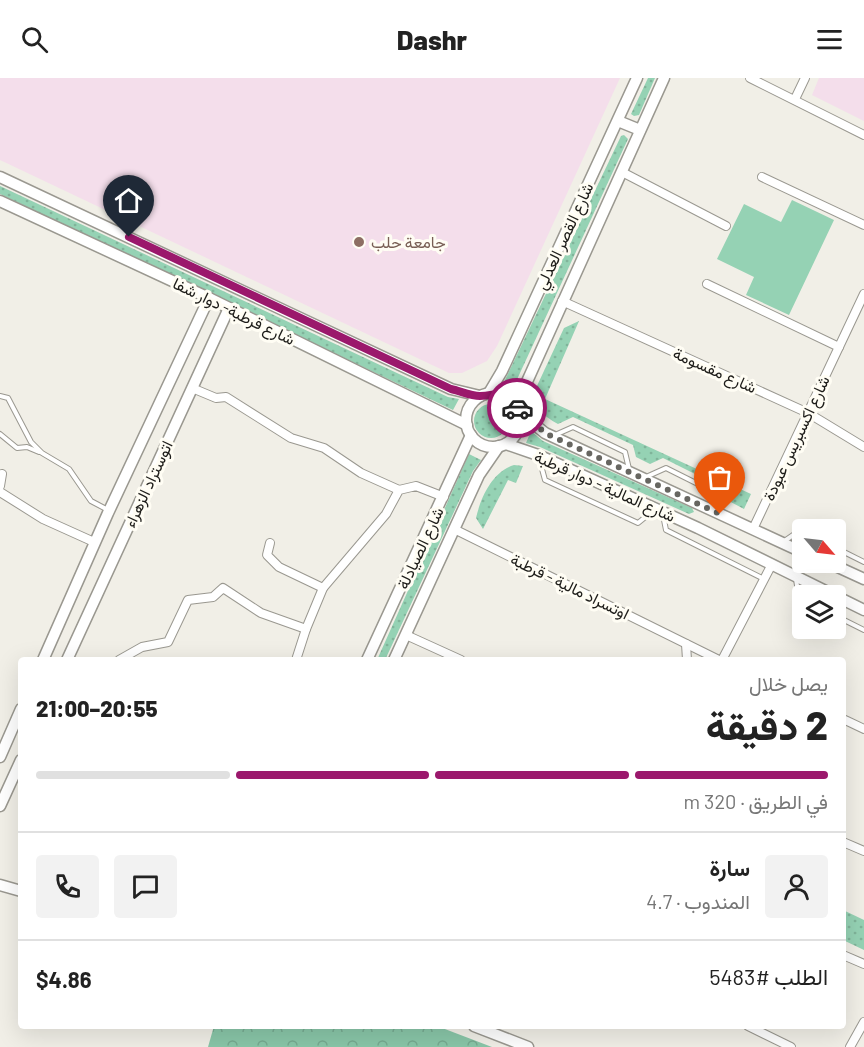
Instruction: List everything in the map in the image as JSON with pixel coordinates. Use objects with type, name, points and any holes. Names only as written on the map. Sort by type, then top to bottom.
[{"type":"street","name":"شارع القصر العدلي","points":[[484,394],[502,371],[637,78]]},
{"type":"street","name":"شارع القصر العدلي","points":[[517,409],[562,301],[664,78]]},
{"type":"street","points":[[750,78],[864,135]]},
{"type":"street","points":[[795,99],[805,78]]},
{"type":"street","points":[[618,121],[640,130]]},
{"type":"street","points":[[622,172],[726,226]]},
{"type":"street","points":[[0,177],[451,389],[505,395],[517,409],[551,436],[792,547]]},
{"type":"street","points":[[762,177],[864,225]]},
{"type":"street","name":"شارع قرطبة- دوار شفا","points":[[0,201],[209,298],[469,430]]},
{"type":"street","points":[[707,284],[839,347]]},
{"type":"street","name":"اتوستراد الزهراء","points":[[44,657],[94,542],[209,298]]},
{"type":"street","name":"شارع اكسبريس عبودة","points":[[753,529],[863,298]]},
{"type":"street","name":"شارع مقسومة","points":[[562,301],[808,413],[864,447]]},
{"type":"street","name":"اتوستراد الزهراء","points":[[68,657],[229,309]]},
{"type":"street","points":[[192,388],[216,398],[226,397],[291,438],[324,448],[361,473],[399,490],[416,486],[444,497]]},
{"type":"street","points":[[484,394],[469,408],[469,430],[478,442],[489,446],[502,445],[518,430],[517,409]]},
{"type":"street","name":"شارع الصيادلة","points":[[368,657],[444,497],[469,430]]},
{"type":"street","name":"شارع الصيادلة","points":[[395,657],[479,475],[502,445]]},
{"type":"street","name":"شارع المالية - دوار قرطبة","points":[[502,445],[538,455],[698,528],[864,609]]},
{"type":"street","points":[[0,486],[2,474]]},
{"type":"street","points":[[297,657],[322,588],[386,514],[399,490]]},
{"type":"street","points":[[0,492],[43,519],[94,542]]},
{"type":"street","points":[[698,528],[707,508]]},
{"type":"street","name":"اوتسراد مالية - قرطبة","points":[[454,529],[714,657]]},
{"type":"street","points":[[270,543],[267,555],[279,567],[322,588]]},
{"type":"street","points":[[722,657],[772,564]]},
{"type":"street","points":[[846,571],[864,579]]},
{"type":"street","points":[[124,657],[142,647],[168,642],[188,600],[213,597],[223,588],[261,613],[306,629]]},
{"type":"street","points":[[406,635],[454,657]]},
{"type":"street","points":[[686,644],[687,657]]},
{"type":"street","points":[[0,757],[18,716]]},
{"type":"street","points":[[846,720],[864,729]]},
{"type":"street","points":[[0,806],[18,768]]},
{"type":"street","points":[[846,843],[864,851]]},
{"type":"street","points":[[0,885],[18,890]]},
{"type":"street","points":[[846,956],[864,964]]},
{"type":"street","points":[[849,1047],[864,1022]]},
{"type":"street","points":[[482,1029],[528,1047]]},
{"type":"street","points":[[754,1029],[791,1047]]},
{"type":"lane","points":[[0,396],[8,398],[31,442],[42,453]]},
{"type":"lane","points":[[551,436],[573,427],[625,452],[630,472]]},
{"type":"lane","points":[[0,434],[17,448],[27,447],[42,453],[69,469],[91,501],[109,510]]},
{"type":"lane","points":[[538,455],[545,480],[638,523],[659,510],[666,530],[764,579]]},
{"type":"lane","points":[[643,478],[666,468],[716,493],[720,514]]},
{"type":"lane","points":[[783,543],[792,536]]},
{"type":"lane","points":[[846,553],[864,562]]},
{"type":"lane","points":[[796,576],[797,585]]},
{"type":"lane","points":[[846,621],[864,630]]},
{"type":"shaded area","name":"جامعة حلب","points":[[0,78],[620,78],[497,346],[487,361],[462,373],[449,373],[0,160]]},
{"type":"shaded area","points":[[819,78],[864,78],[864,121],[812,95]]},
{"type":"green space","points":[[648,78],[655,78],[639,115],[634,116],[631,114]]},
{"type":"green space","points":[[624,135],[628,139],[514,386],[504,382],[621,136]]},
{"type":"green space","points":[[0,186],[448,397],[459,399],[453,410],[0,194]]},
{"type":"green space","points":[[792,200],[834,220],[789,315],[746,295],[754,277],[717,259],[744,204],[781,222]]},
{"type":"green space","points":[[579,321],[545,399],[751,494],[744,509],[725,499],[723,488],[663,458],[650,464],[636,457],[633,445],[573,417],[558,424],[539,410],[534,394],[536,388],[564,328]]},
{"type":"green space","points":[[491,404],[503,409],[508,421],[503,433],[491,438],[479,433],[474,421],[479,409]]},
{"type":"green space","points":[[531,431],[543,441],[692,508],[694,512],[689,514],[540,447],[526,443]]},
{"type":"green space","points":[[469,454],[481,460],[473,471],[386,657],[378,657]]},
{"type":"green space","points":[[514,465],[523,466],[516,483],[508,480],[483,529],[476,518],[484,494],[499,473]]},
{"type":"green space","points":[[846,911],[864,920],[864,950],[846,941]]},
{"type":"green space","points":[[213,1029],[445,1029],[492,1047],[208,1047]]},
{"type":"way so far","points":[[517,408],[545,433],[720,514]]},
{"type":"place","name":"جامعة حلب","points":[[359,242]]},
{"type":"route","points":[[129,237],[451,389],[480,396],[489,393],[505,395],[517,408]]}]
